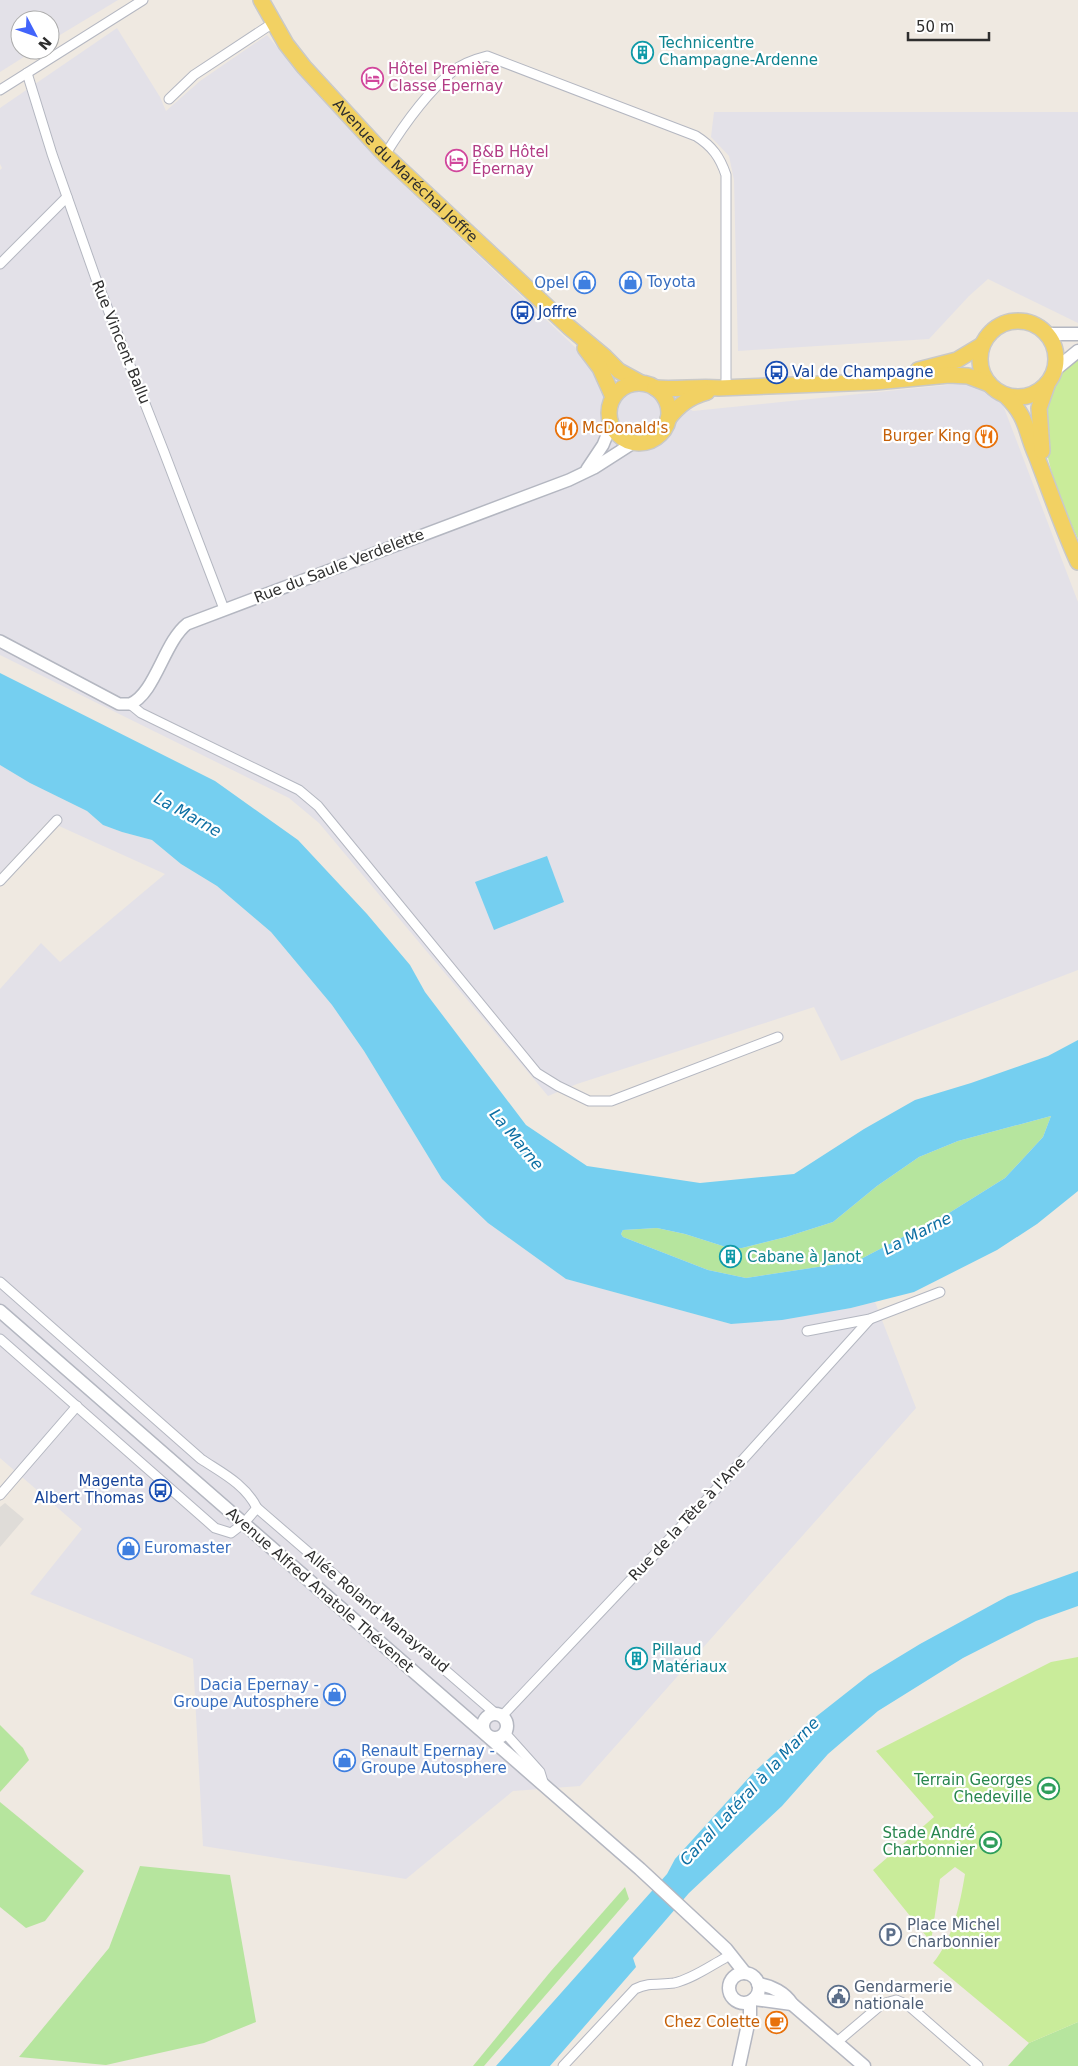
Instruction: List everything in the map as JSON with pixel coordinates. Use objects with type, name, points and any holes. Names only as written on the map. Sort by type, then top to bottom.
[{"type":"main road","name":"Avenue du Maréchal Joffre","points":[[261,0],[272,23],[304,67],[385,155],[569,327],[619,371],[648,386]]},
{"type":"main road","points":[[989,384],[980,365],[982,345],[989,333],[1000,325],[1012,320],[1026,320],[1038,325],[1048,334],[1056,350],[1056,369]]},
{"type":"main road","name":"Avenue du Maréchal Joffre","points":[[569,327],[600,368],[614,397]]},
{"type":"main road","points":[[1048,334],[1078,334]]},
{"type":"main road","points":[[842,382],[940,365],[957,360],[982,345]]},
{"type":"main road","points":[[1043,470],[1039,408],[1046,386],[1056,369],[1078,351]]},
{"type":"main road","points":[[723,388],[688,398],[668,419],[661,434],[646,443],[633,443],[624,440],[611,425],[609,416],[610,406],[614,397],[626,386],[674,389],[700,386],[723,388],[875,382],[949,376],[968,376],[989,384],[1005,395],[1023,415],[1056,512],[1078,562]]},
{"type":"main road","points":[[648,386],[666,402],[668,419]]},
{"type":"main road","points":[[1005,395],[1016,398],[1027,396],[1038,392],[1046,386]]},
{"type":"main road","name":"Avenue Alfred Anatole Thévenet","points":[[0,1311],[640,1869],[714,1937],[745,1973]]},
{"type":"main road","points":[[464,1715],[484,1722]]},
{"type":"main road","points":[[499,1715],[506,1724],[505,1733],[496,1738],[488,1736],[484,1729],[484,1722],[491,1716],[499,1715]]},
{"type":"main road","points":[[714,1937],[725,1958],[730,1982],[729,1988],[741,2015],[744,2040]]},
{"type":"main road","points":[[730,1982],[739,1974],[745,1973],[751,1975],[758,1984],[780,1992],[864,2066]]},
{"type":"main road","points":[[739,2066],[752,2001],[759,1989],[758,1984]]},
{"type":"main road","points":[[734,1999],[738,2002],[752,2001],[792,2004]]},
{"type":"street","points":[[0,90],[144,0]]},
{"type":"street","points":[[169,98],[194,75],[272,23]]},
{"type":"street","points":[[385,155],[421,104],[452,71],[470,60],[487,56],[696,136],[706,143],[721,160],[726,175],[723,388]]},
{"type":"street","name":"Rue Vincent Ballu","points":[[27,73],[96,279],[224,609]]},
{"type":"street","points":[[0,264],[67,197]]},
{"type":"street","name":"Rue du Saule Verdelette","points":[[584,472],[604,445],[611,425]]},
{"type":"street","name":"Rue du Saule Verdelette","points":[[130,704],[143,695],[180,629],[187,624],[569,480],[633,443]]},
{"type":"street","points":[[0,641],[119,704],[130,704],[141,713],[299,790],[318,806],[536,1073],[558,1086],[588,1101],[611,1101],[778,1037]]},
{"type":"street","points":[[0,882],[57,820]]},
{"type":"street","name":"Allée Roland Manayraud","points":[[0,1282],[201,1459],[232,1479],[251,1495],[257,1508],[499,1715]]},
{"type":"street","points":[[807,1331],[870,1319],[940,1292]]},
{"type":"street","name":"Rue de la Tête à l'Ane","points":[[499,1715],[709,1497],[870,1319]]},
{"type":"street","points":[[0,1339],[215,1528],[230,1533],[244,1523],[257,1508]]},
{"type":"street","points":[[0,1494],[77,1406]]},
{"type":"street","points":[[505,1733],[540,1772],[544,1785]]},
{"type":"street","points":[[563,2066],[635,1989],[645,1984],[674,1983],[683,1980],[725,1958]]},
{"type":"street","points":[[837,2042],[882,2004],[896,2000],[908,2005],[978,2066]]},
{"type":"shaded area","points":[[0,0],[118,0],[60,35],[60,10],[10,10],[10,60],[19,60],[0,72]]},
{"type":"shaded area","points":[[117,28],[160,97],[166,111],[200,81],[267,35],[296,70],[394,176],[577,349],[693,411],[966,383],[1001,400],[1078,602],[1078,970],[841,1061],[814,1007],[577,1084],[548,1096],[319,823],[289,798],[0,655],[0,170],[2,168],[0,164],[0,108]]},
{"type":"shaded area","points":[[714,112],[1078,112],[1078,323],[988,279],[969,296],[929,339],[738,351],[734,180],[729,156],[711,137]]},
{"type":"shaded area","points":[[0,765],[30,783],[87,811],[103,825],[152,840],[181,864],[217,886],[271,932],[332,1005],[364,1051],[442,1179],[488,1223],[566,1279],[731,1324],[851,1308],[875,1302],[916,1408],[580,1786],[513,1791],[406,1879],[203,1846],[193,1659],[30,1594],[82,1529],[0,1458],[0,989],[41,943],[60,962],[165,874],[48,821],[0,873]]},
{"type":"shaded area","points":[[5,1503],[24,1519],[0,1547],[0,1507]]},
{"type":"green space","points":[[1078,359],[1078,539],[1054,480],[1048,459],[1045,416],[1049,396],[1059,377]]},
{"type":"green space","points":[[1051,1116],[1043,1137],[1005,1178],[949,1213],[857,1261],[746,1278],[708,1270],[623,1237],[621,1234],[623,1230],[657,1228],[685,1234],[729,1248],[742,1248],[786,1237],[833,1222],[877,1186],[919,1157],[958,1141]]},
{"type":"green space","name":"Stade André Charbonnier","points":[[1078,1657],[1078,2022],[1029,2043],[933,1963],[946,1943],[955,1921],[965,1874],[955,1867],[940,1879],[931,1942],[873,1870],[934,1817],[876,1751],[1051,1662]]},
{"type":"green space","points":[[0,1725],[23,1748],[29,1760],[0,1792]]},
{"type":"green space","points":[[0,1802],[84,1871],[45,1921],[26,1928],[0,1907]]},
{"type":"green space","points":[[140,1866],[230,1875],[256,2022],[204,2043],[106,2065],[19,2057],[109,1948]]},
{"type":"green space","points":[[625,1887],[629,1899],[484,2066],[473,2066],[551,1971]]},
{"type":"green space","points":[[1078,2022],[1078,2066],[1008,2066],[1029,2043]]},
{"type":"water","name":"La Marne","points":[[0,673],[215,781],[298,840],[367,914],[410,965],[425,992],[526,1125],[587,1166],[700,1183],[794,1174],[864,1129],[915,1100],[1048,1056],[1078,1040],[1078,1191],[1037,1224],[997,1250],[914,1292],[851,1308],[782,1320],[731,1324],[566,1279],[488,1223],[442,1179],[364,1051],[332,1005],[271,932],[217,886],[181,864],[152,840],[103,825],[87,811],[30,783],[0,765]],"holes":[[[1051,1116],[1043,1137],[1005,1178],[949,1213],[857,1261],[746,1278],[708,1270],[623,1237],[621,1234],[623,1230],[657,1228],[685,1234],[729,1248],[742,1248],[786,1237],[833,1222],[877,1186],[919,1157],[958,1141]]]},
{"type":"water","points":[[547,856],[564,902],[494,930],[475,882]]},
{"type":"water","name":"Canal Latéral à la Marne","points":[[1078,1571],[1078,1606],[1036,1621],[963,1658],[878,1711],[828,1754],[782,1806],[689,1893],[633,1958],[636,1967],[550,2066],[496,2066],[667,1874],[675,1859],[753,1773],[808,1723],[869,1675],[920,1644],[1008,1596]]},
{"type":"place","name":"Technicentre Champagne-Ardenne","points":[[643,52]]},
{"type":"place","name":"Hôtel Première Classe Epernay","points":[[372,78]]},
{"type":"place","name":"B&B Hôtel Épernay","points":[[456,161]]},
{"type":"place","name":"Toyota","points":[[631,282]]},
{"type":"place","name":"Opel","points":[[585,283]]},
{"type":"place","name":"Joffre","points":[[522,312]]},
{"type":"place","name":"Val de Champagne","points":[[776,372]]},
{"type":"place","name":"McDonald's","points":[[566,428]]},
{"type":"place","name":"Burger King","points":[[987,436]]},
{"type":"place","name":"Cabane à Janot","points":[[731,1257]]},
{"type":"place","name":"Magenta Albert Thomas","points":[[160,1490]]},
{"type":"place","name":"Euromaster","points":[[128,1548]]},
{"type":"place","name":"Pillaud Matériaux","points":[[636,1659]]},
{"type":"place","name":"Dacia Epernay - Groupe Autosphere","points":[[335,1694]]},
{"type":"place","name":"Renault Epernay - Groupe Autosphere","points":[[345,1760]]},
{"type":"place","name":"Terrain Georges Chedeville","points":[[1048,1789]]},
{"type":"place","name":"Stade André Charbonnier","points":[[991,1842]]},
{"type":"place","name":"Place Michel Charbonnier","points":[[891,1934]]},
{"type":"place","name":"Gendarmerie nationale","points":[[838,1996]]},
{"type":"place","name":"Chez Colette","points":[[776,2022]]}]
